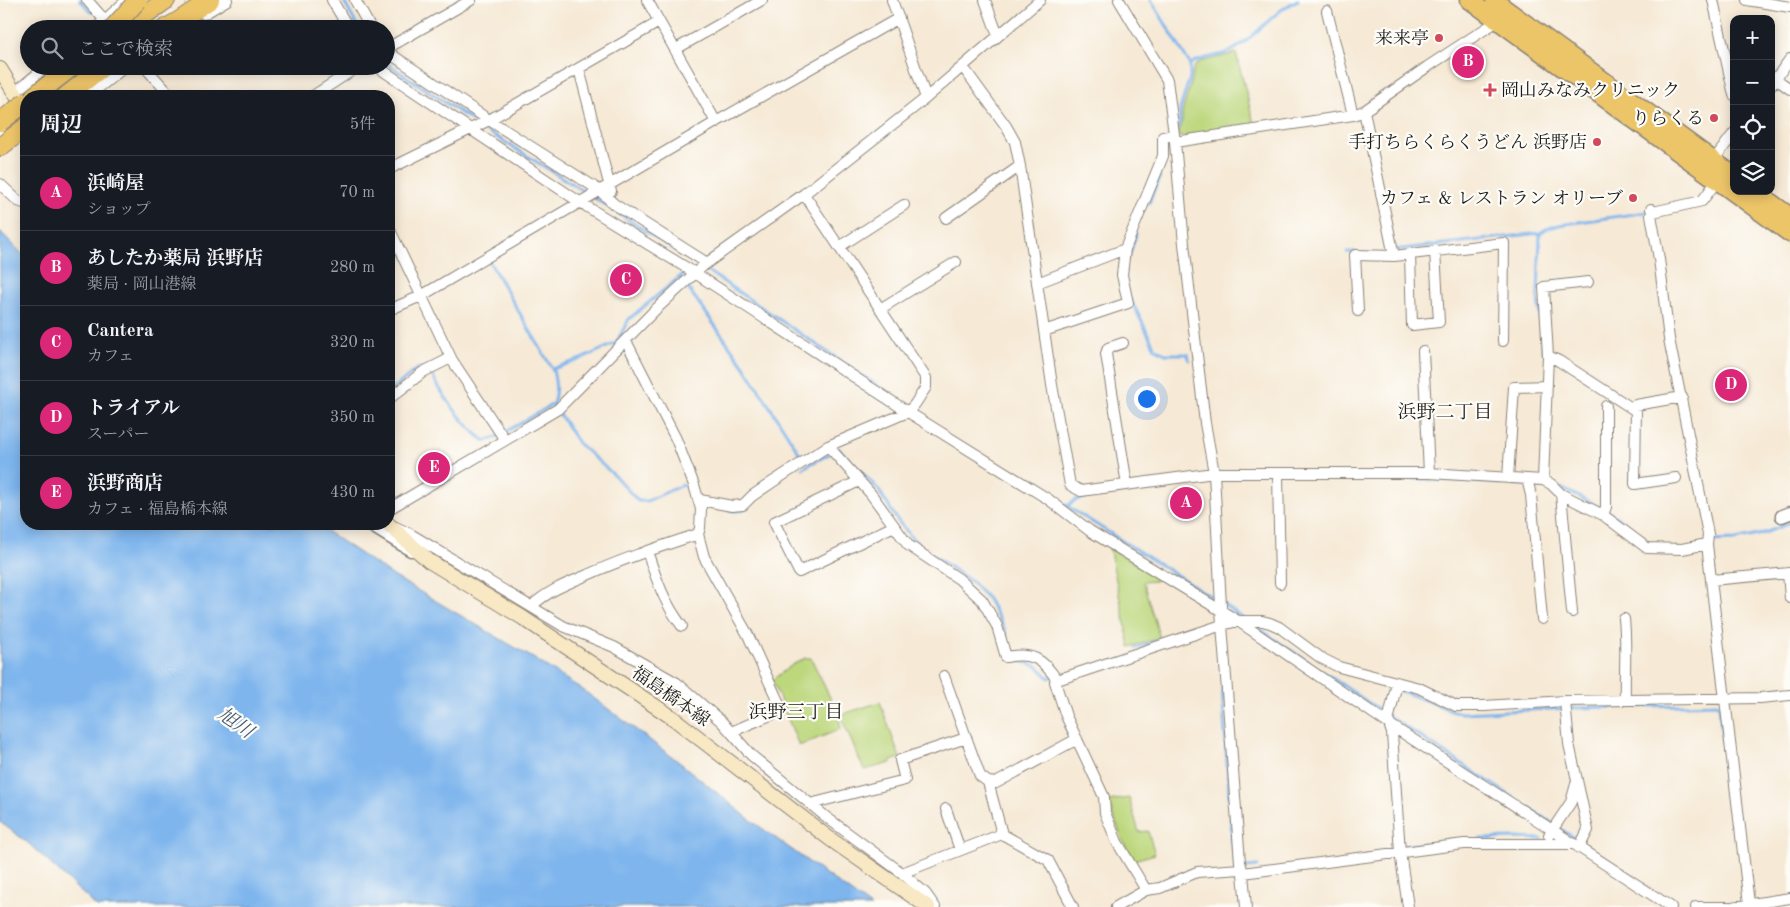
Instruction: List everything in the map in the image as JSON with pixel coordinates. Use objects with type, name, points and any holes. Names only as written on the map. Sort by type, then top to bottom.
[{"type":"highway","points":[[116,20],[138,0]]},
{"type":"highway","points":[[138,20],[166,0]]},
{"type":"highway","points":[[165,20],[191,0]]},
{"type":"highway","points":[[180,20],[210,0]]},
{"type":"highway","points":[[42,90],[61,75]]},
{"type":"highway","points":[[74,90],[93,75]]},
{"type":"highway","points":[[0,122],[20,97]]},
{"type":"highway","points":[[0,147],[20,131]]},
{"type":"main road","points":[[1469,0],[1504,16],[1712,171],[1790,234]]},
{"type":"main road","points":[[1494,0],[1504,16]]},
{"type":"main road","points":[[0,69],[20,97]]},
{"type":"main road","points":[[1712,171],[1730,174]]},
{"type":"main road","points":[[1761,195],[1790,216]]},
{"type":"main road","name":"福島橋本線","points":[[395,530],[429,561],[523,618],[673,718],[830,839],[928,907]]},
{"type":"street","points":[[87,0],[105,20]]},
{"type":"street","points":[[114,20],[127,0]]},
{"type":"street","points":[[194,20],[226,0]]},
{"type":"street","points":[[332,0],[344,20]]},
{"type":"street","points":[[355,0],[366,20]]},
{"type":"street","points":[[395,45],[471,0]]},
{"type":"street","points":[[647,0],[716,122]]},
{"type":"street","points":[[676,50],[762,0]]},
{"type":"street","points":[[892,0],[926,98]]},
{"type":"street","points":[[985,0],[998,36]]},
{"type":"street","points":[[395,505],[503,437],[557,410],[697,268],[804,194],[926,98],[1040,0]]},
{"type":"street","points":[[1119,0],[1167,80],[1204,423],[1214,473],[1222,625],[1246,907]]},
{"type":"street","points":[[1713,0],[1730,77]]},
{"type":"street","points":[[1747,0],[1790,7]]},
{"type":"street","points":[[1327,12],[1353,115]]},
{"type":"street","points":[[1044,331],[1128,303],[1122,275],[1126,248],[1163,156],[1163,137],[1353,115],[1364,111],[1427,66],[1504,16]]},
{"type":"street","points":[[395,307],[421,296],[584,201],[597,191],[609,186],[716,122],[899,18]]},
{"type":"street","points":[[395,166],[487,121],[660,22]]},
{"type":"street","points":[[395,56],[487,121],[597,191],[697,268]]},
{"type":"street","points":[[1775,80],[1790,58]]},
{"type":"street","points":[[963,66],[1006,126],[1015,142],[1052,385],[1070,485],[1081,491],[1214,473],[1428,474],[1508,478],[1541,484],[1605,512],[1647,548],[1682,549],[1707,542]]},
{"type":"street","points":[[579,69],[614,204]]},
{"type":"street","points":[[26,90],[39,75]]},
{"type":"street","points":[[96,90],[115,75]]},
{"type":"street","points":[[152,75],[166,90]]},
{"type":"street","points":[[322,90],[344,75]]},
{"type":"street","points":[[390,75],[584,201],[697,268],[1048,499],[1090,531],[1241,621],[1555,827],[1671,907]]},
{"type":"street","points":[[1775,82],[1790,89]]},
{"type":"street","points":[[1364,111],[1393,252]]},
{"type":"street","points":[[1730,140],[1712,171],[1702,201],[1652,210],[1650,215],[1659,259],[1669,339],[1708,534],[1707,542],[1711,580],[1748,904]]},
{"type":"street","points":[[946,218],[1020,166]]},
{"type":"street","points":[[0,184],[20,202]]},
{"type":"street","points":[[700,503],[732,506],[743,505],[752,496],[804,462],[910,409],[926,387],[926,378],[804,194]]},
{"type":"street","points":[[839,247],[904,205]]},
{"type":"street","points":[[395,241],[451,358],[503,437]]},
{"type":"street","points":[[1358,311],[1355,256],[1393,252],[1410,254],[1504,243],[1503,342]]},
{"type":"street","points":[[1037,283],[1126,248]]},
{"type":"street","points":[[1410,254],[1412,325],[1439,322],[1435,251]]},
{"type":"street","points":[[880,309],[956,262]]},
{"type":"street","points":[[1542,618],[1541,484],[1544,386],[1548,356],[1544,287],[1588,282]]},
{"type":"street","points":[[626,341],[676,439],[700,503],[700,528],[698,534],[704,557],[748,635],[782,710],[731,732]]},
{"type":"street","points":[[1123,343],[1108,348],[1106,354],[1127,485]]},
{"type":"street","points":[[1423,350],[1428,474]]},
{"type":"street","points":[[1548,356],[1559,361],[1636,411]]},
{"type":"street","points":[[395,394],[428,369],[451,358]]},
{"type":"street","points":[[1508,478],[1514,386],[1544,386]]},
{"type":"street","points":[[1676,478],[1635,484],[1636,405],[1682,397]]},
{"type":"street","points":[[1605,512],[1606,406]]},
{"type":"street","points":[[831,450],[871,494],[908,545],[959,579],[982,600],[997,626],[1006,658],[1016,655],[1030,656],[1040,661],[1056,678],[1055,682],[1066,716],[1075,740],[1104,797],[1105,813],[1117,842],[1146,890]]},
{"type":"street","points":[[1278,473],[1280,584]]},
{"type":"street","points":[[859,481],[774,522],[799,572],[894,526]]},
{"type":"street","points":[[1541,484],[1572,612]]},
{"type":"street","points":[[395,527],[412,535],[563,626],[614,646],[677,683],[731,732],[751,755],[810,804],[902,874],[925,893],[935,907]]},
{"type":"street","points":[[379,530],[429,561]]},
{"type":"street","points":[[532,606],[541,597],[570,582],[626,558],[698,534]]},
{"type":"street","points":[[647,551],[659,586],[670,610],[682,626]]},
{"type":"street","points":[[1711,580],[1789,573],[1790,598]]},
{"type":"street","points":[[1624,619],[1627,641],[1624,667],[1625,700]]},
{"type":"street","points":[[1056,678],[1222,625],[1256,620],[1278,627],[1321,658],[1339,667],[1396,686],[1419,688],[1456,706],[1566,705],[1625,700],[1760,698],[1790,695]]},
{"type":"street","points":[[944,676],[980,776],[988,782],[996,782],[1075,740]]},
{"type":"street","points":[[1396,686],[1389,719],[1392,733],[1400,849],[1408,907]]},
{"type":"street","points":[[1566,705],[1569,744],[1588,830],[1579,845]]},
{"type":"street","points":[[810,804],[904,780],[900,760],[966,738]]},
{"type":"street","points":[[988,782],[1002,834],[1048,860],[1074,907]]},
{"type":"street","points":[[1544,843],[1571,802],[1577,783]]},
{"type":"street","points":[[946,808],[960,850]]},
{"type":"street","points":[[902,874],[1002,834]]},
{"type":"street","points":[[1116,907],[1146,890],[1160,888],[1197,872],[1242,871],[1400,849],[1464,844],[1544,843],[1579,845]]},
{"type":"street","points":[[1696,907],[1730,907],[1790,898]]},
{"type":"green space","points":[[1236,53],[1255,127],[1179,137],[1178,132],[1181,127],[1183,109],[1194,67],[1200,62]]},
{"type":"green space","points":[[1109,547],[1156,576],[1156,581],[1143,582],[1160,638],[1130,647]]},
{"type":"green space","points":[[805,658],[811,658],[838,714],[841,729],[799,746],[772,680]]},
{"type":"green space","points":[[880,702],[900,758],[891,761],[891,763],[864,770],[840,715]]},
{"type":"green space","points":[[1129,798],[1139,832],[1148,831],[1155,854],[1134,860],[1122,839],[1108,801]]},
{"type":"water","name":"旭川","points":[[0,231],[20,252],[20,530],[325,530],[395,577],[533,658],[583,690],[679,762],[748,818],[871,907],[97,907],[28,843],[0,822]]},
{"type":"waterway","points":[[80,0],[91,12]]},
{"type":"waterway","points":[[343,0],[354,20]]},
{"type":"waterway","points":[[1151,0],[1190,64],[1190,77],[1180,109],[1179,127],[1175,129]]},
{"type":"waterway","points":[[1190,64],[1235,49],[1274,16],[1298,0]]},
{"type":"waterway","points":[[395,69],[476,123]]},
{"type":"waterway","points":[[481,127],[588,194]]},
{"type":"waterway","points":[[1167,152],[1168,138]]},
{"type":"waterway","points":[[1149,203],[1160,177]]},
{"type":"waterway","points":[[593,197],[697,264],[900,401]]},
{"type":"waterway","points":[[1393,250],[1540,233],[1559,225],[1647,212]]},
{"type":"waterway","points":[[1540,233],[1538,296],[1543,351]]},
{"type":"waterway","points":[[1129,257],[1136,234]]},
{"type":"waterway","points":[[1347,252],[1355,252]]},
{"type":"waterway","points":[[430,370],[454,409],[470,428],[485,441],[497,437],[553,404],[556,387],[553,370],[489,261]]},
{"type":"waterway","points":[[552,369],[581,359],[616,343],[629,319],[687,271]]},
{"type":"waterway","points":[[680,277],[744,366],[803,459]]},
{"type":"waterway","points":[[1131,300],[1155,348],[1165,354],[1188,354],[1189,360]]},
{"type":"waterway","points":[[395,387],[417,369],[422,368]]},
{"type":"waterway","points":[[553,404],[578,443],[615,476],[638,501],[647,501],[682,485],[689,487],[693,500]]},
{"type":"waterway","points":[[803,468],[839,449],[878,489],[898,521],[918,545],[972,582],[988,599],[1004,628],[1009,649],[1014,654]]},
{"type":"waterway","points":[[1384,478],[1452,480],[1534,485],[1550,488]]},
{"type":"waterway","points":[[1067,506],[1076,500],[1089,497],[1209,480]]},
{"type":"waterway","points":[[1561,488],[1608,511],[1653,544]]},
{"type":"waterway","points":[[1054,498],[1218,601]]},
{"type":"waterway","points":[[729,510],[743,510]]},
{"type":"waterway","points":[[1709,541],[1736,540],[1762,534],[1790,523]]},
{"type":"waterway","points":[[1223,604],[1243,618]]},
{"type":"waterway","points":[[1136,648],[1211,624]]},
{"type":"waterway","points":[[1252,624],[1634,877]]},
{"type":"waterway","points":[[1018,658],[1021,661],[1037,666],[1049,678],[1052,677]]},
{"type":"waterway","points":[[1222,687],[1232,842],[1236,866]]},
{"type":"waterway","points":[[1388,701],[1389,687]]},
{"type":"waterway","points":[[1389,688],[1461,713],[1719,704],[1723,748]]},
{"type":"waterway","points":[[1066,727],[1072,739]]},
{"type":"waterway","points":[[1725,762],[1727,780]]},
{"type":"waterway","points":[[1480,839],[1541,839]]},
{"type":"waterway","points":[[1402,846],[1456,840]]},
{"type":"waterway","points":[[1246,867],[1258,866]]},
{"type":"place","name":"来来亭","points":[[1439,38]]},
{"type":"place","name":"あしたか薬局 浜野店","points":[[1468,62]]},
{"type":"place","name":"岡山みなみクリニック","points":[[1490,90]]},
{"type":"place","name":"りらくる","points":[[1714,118]]},
{"type":"place","name":"手打ちらくらくうどん 浜野店","points":[[1597,142]]},
{"type":"place","name":"カフェ & レストラン オリーブ","points":[[1633,198]]},
{"type":"place","name":"Cantera","points":[[626,280]]},
{"type":"place","name":"トライアル","points":[[1731,385]]},
{"type":"place","name":"浜野商店","points":[[434,468]]},
{"type":"place","name":"浜崎屋","points":[[1186,503]]},
{"type":"district","name":"浜野二丁目","points":[[1445,411]]},
{"type":"district","name":"浜野三丁目","points":[[796,711]]}]
